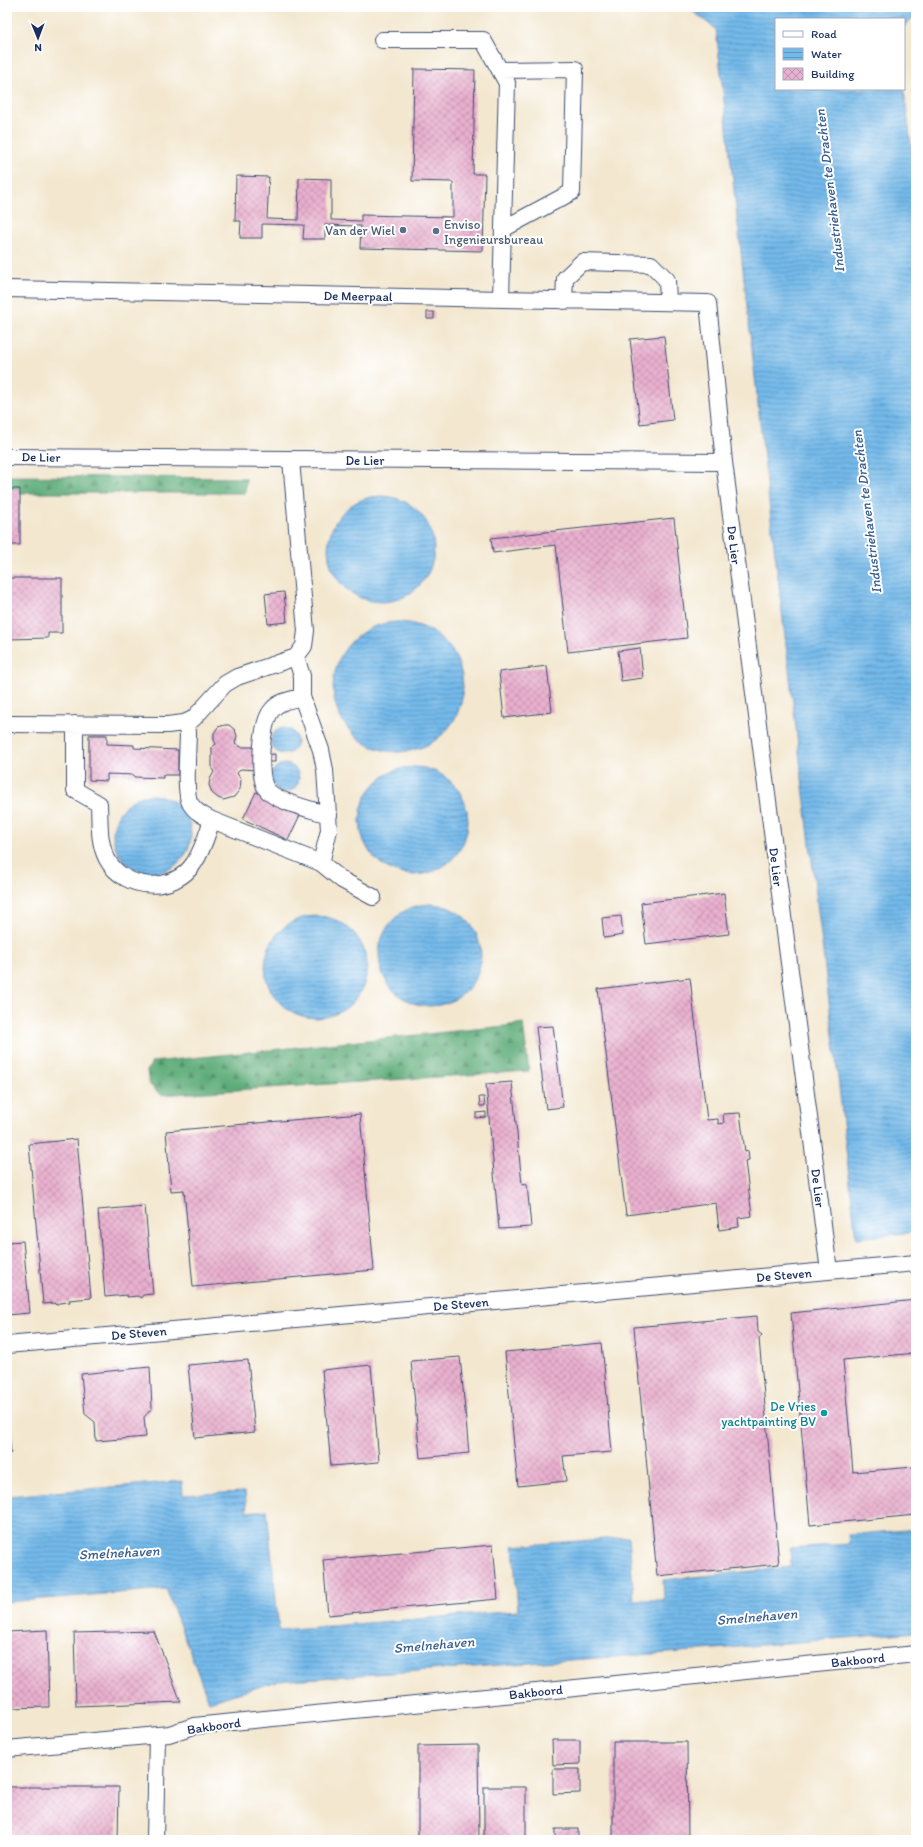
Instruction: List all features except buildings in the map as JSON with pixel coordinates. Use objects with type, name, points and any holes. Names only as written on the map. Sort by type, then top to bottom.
[{"type":"street","points":[[382,40],[483,40],[507,83],[501,300]]},
{"type":"street","points":[[500,70],[575,69],[572,192],[503,229]]},
{"type":"street","points":[[564,300],[565,278],[582,262],[651,264],[667,280],[668,302]]},
{"type":"street","name":"De Meerpaal","points":[[7,289],[708,303]]},
{"type":"street","name":"De Lier","points":[[708,303],[724,462],[829,1271]]},
{"type":"street","name":"De Lier","points":[[7,457],[724,462]]},
{"type":"street","points":[[7,724],[167,725],[184,723],[193,719],[225,684],[237,677],[296,657],[304,646],[306,631],[291,460]]},
{"type":"street","points":[[296,657],[302,676],[302,698],[320,750],[325,770],[329,815],[327,844],[321,863]]},
{"type":"street","points":[[302,698],[285,701],[277,705],[267,717],[262,750],[263,781],[266,790],[279,799],[329,815]]},
{"type":"street","points":[[184,723],[188,732],[187,792],[189,803],[198,812],[212,820],[321,863],[342,880],[372,897]]},
{"type":"street","points":[[75,724],[75,790],[99,804],[102,847],[107,859],[115,870],[125,878],[137,883],[150,885],[163,884],[175,880],[186,872],[194,863],[212,820]]},
{"type":"street","name":"De Steven","points":[[7,1345],[916,1263]]},
{"type":"street","name":"Bakboord","points":[[7,1749],[169,1734],[194,1726],[916,1654]]},
{"type":"street","points":[[156,1840],[157,1735]]},
{"type":"green space","points":[[7,476],[246,478],[245,493],[19,493],[7,496]]},
{"type":"green space","points":[[523,1023],[529,1071],[161,1095],[149,1084],[147,1071],[152,1062]]},
{"type":"water","name":"Industriehaven te Drachten","points":[[687,7],[916,7],[916,14],[905,26],[905,18],[775,18],[775,90],[904,90],[916,184],[916,1232],[856,1238],[772,529],[716,29]]},
{"type":"water","points":[[381,496],[401,500],[418,512],[430,529],[434,549],[430,569],[418,586],[401,598],[381,602],[361,598],[344,586],[332,569],[328,549],[332,529],[344,512],[361,500]]},
{"type":"water","points":[[404,622],[423,627],[444,641],[458,662],[462,674],[462,700],[458,712],[444,733],[423,747],[411,751],[392,752],[373,747],[352,733],[338,712],[334,700],[333,681],[338,662],[352,641],[373,627],[385,623]]},
{"type":"water","points":[[284,728],[293,732],[297,741],[293,750],[284,754],[275,750],[271,741],[275,732]]},
{"type":"water","points":[[285,764],[295,768],[299,778],[295,788],[285,792],[275,788],[271,778],[275,768]]},
{"type":"water","points":[[414,767],[435,771],[452,783],[464,800],[468,821],[464,842],[452,859],[435,871],[414,875],[393,871],[376,859],[364,842],[360,821],[364,800],[376,783],[393,771]]},
{"type":"water","points":[[152,795],[167,798],[180,806],[188,819],[191,834],[188,849],[180,862],[167,870],[152,873],[137,870],[124,862],[116,849],[113,834],[116,819],[124,806],[137,798]]},
{"type":"water","points":[[430,904],[450,908],[458,912],[466,919],[473,927],[477,935],[481,955],[477,975],[473,983],[466,991],[458,998],[450,1002],[430,1006],[410,1002],[402,998],[394,991],[387,983],[383,975],[379,955],[383,935],[387,927],[394,919],[402,912],[410,908]]},
{"type":"water","points":[[316,916],[336,920],[344,924],[352,931],[359,939],[363,947],[367,967],[363,987],[359,995],[352,1003],[344,1010],[336,1014],[316,1018],[296,1014],[288,1010],[280,1003],[273,995],[269,987],[265,967],[269,947],[273,939],[280,931],[288,924],[296,920]]},
{"type":"water","name":"Smelnehaven","points":[[182,1481],[183,1495],[245,1492],[247,1512],[267,1510],[279,1630],[518,1611],[513,1546],[629,1537],[634,1600],[664,1600],[663,1580],[791,1567],[790,1548],[849,1544],[848,1535],[916,1529],[916,1632],[668,1653],[278,1681],[209,1702],[166,1589],[7,1602],[7,1496]]},
{"type":"place","name":"Van der Wiel","points":[[403,230]]},
{"type":"place","name":"Enviso Ingenieursbureau","points":[[436,231]]},
{"type":"place","name":"De Vries yachtpainting BV","points":[[824,1413]]}]
